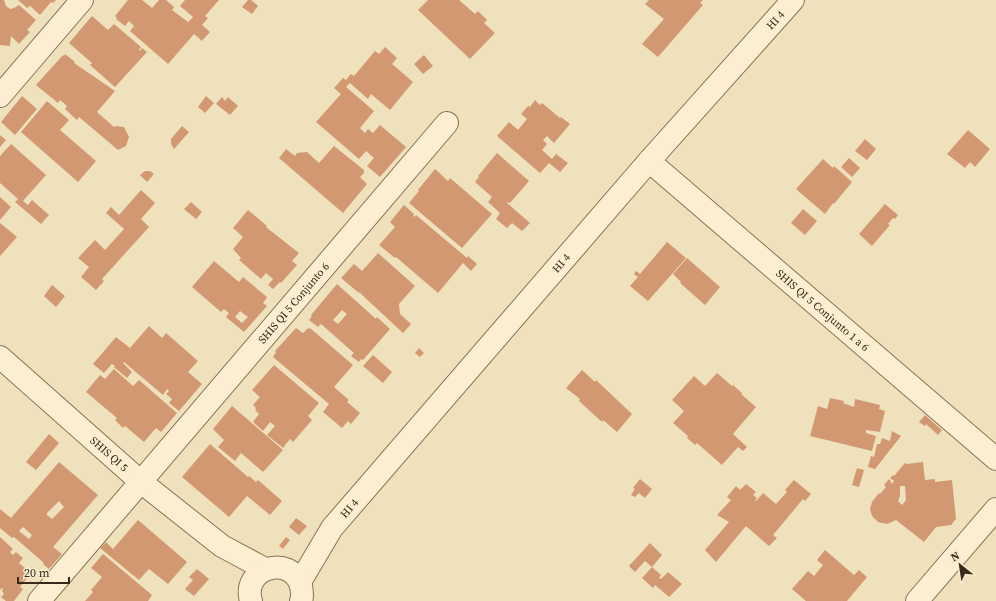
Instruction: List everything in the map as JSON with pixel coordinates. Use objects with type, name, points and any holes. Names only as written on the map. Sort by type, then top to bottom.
[{"type":"street","points":[[0,96],[82,0]]},
{"type":"street","name":"HI 4","points":[[251,593],[256,576],[274,569],[332,528],[649,161],[793,0]]},
{"type":"street","name":"SHIS QI 5 Conjunto 6","points":[[39,601],[447,123]]},
{"type":"street","name":"SHIS QI 5 Conjunto 1 a 6","points":[[649,161],[996,459]]},
{"type":"street","name":"SHIS QI 5","points":[[0,357],[141,482],[222,546],[274,569],[290,571],[296,576],[300,592]]},
{"type":"street","points":[[917,601],[996,509]]},
{"type":"street","name":"HI 4","points":[[300,592],[332,528]]},
{"type":"street","name":"SHIS QI 5","points":[[222,546],[251,593]]},
{"type":"building","points":[[0,0],[4,0],[6,6],[10,9],[19,5],[36,20],[27,30],[30,32],[19,44],[11,36],[10,46],[0,45]]},
{"type":"building","points":[[18,0],[56,0],[53,3],[51,2],[40,15],[30,6],[27,8]]},
{"type":"building","points":[[128,0],[142,0],[152,8],[159,0],[166,0],[174,7],[172,10],[188,22],[193,17],[180,6],[185,0],[219,0],[205,16],[208,18],[202,25],[210,32],[202,41],[194,34],[168,64],[130,31],[134,26],[129,21],[125,26],[116,19],[117,18],[115,16]]},
{"type":"building","points":[[248,0],[251,0],[258,6],[252,14],[242,7]]},
{"type":"building","points":[[428,0],[459,0],[475,14],[478,11],[487,20],[484,23],[495,33],[470,59],[418,10]]},
{"type":"building","points":[[649,0],[703,0],[700,3],[703,5],[658,57],[642,44],[664,19],[645,4]]},
{"type":"building","points":[[92,16],[108,30],[114,24],[141,47],[139,50],[140,51],[142,48],[147,52],[115,87],[90,65],[92,63],[69,43]]},
{"type":"building","points":[[385,47],[397,58],[392,64],[413,82],[390,110],[371,94],[368,99],[350,83],[346,87],[374,111],[360,128],[365,133],[368,129],[373,133],[380,125],[406,147],[380,177],[367,166],[374,158],[366,151],[359,159],[316,122],[341,94],[334,88],[343,78],[346,80],[351,74],[354,76],[375,51],[379,54]]},
{"type":"building","points":[[65,54],[75,62],[74,63],[115,91],[97,112],[114,127],[124,127],[129,137],[126,146],[118,150],[79,117],[77,120],[65,109],[67,106],[60,100],[58,103],[36,85]]},
{"type":"building","points":[[424,55],[433,66],[423,74],[414,64]]},
{"type":"building","points":[[22,96],[37,109],[15,135],[1,122]]},
{"type":"building","points":[[206,96],[214,103],[205,113],[198,107]]},
{"type":"building","points":[[222,97],[225,101],[228,97],[238,106],[230,115],[216,104]]},
{"type":"building","points":[[535,100],[540,105],[542,103],[570,124],[554,143],[547,136],[543,140],[547,144],[542,150],[552,159],[556,154],[568,163],[560,172],[549,163],[540,173],[497,136],[509,122],[518,130],[527,119],[521,114],[528,106],[530,107]]},
{"type":"building","points":[[47,101],[69,120],[60,130],[96,161],[78,182],[21,132]]},
{"type":"building","points":[[182,126],[189,132],[174,149],[171,144],[171,139]]},
{"type":"building","points":[[968,130],[990,149],[975,167],[970,162],[965,168],[947,154]]},
{"type":"building","points":[[0,135],[6,140],[0,147]]},
{"type":"building","points":[[865,139],[876,149],[867,160],[855,151]]},
{"type":"building","points":[[11,144],[46,175],[23,201],[28,205],[32,200],[49,215],[41,224],[15,202],[18,199],[0,183],[0,156]]},
{"type":"building","points":[[334,146],[364,170],[364,173],[360,177],[367,184],[343,213],[279,158],[286,149],[295,156],[297,153],[307,152],[319,163]]},
{"type":"building","points":[[497,153],[529,181],[510,203],[507,203],[530,223],[522,231],[512,223],[507,228],[496,219],[500,213],[488,202],[492,197],[475,182],[479,177],[478,176]]},
{"type":"building","points":[[849,158],[860,168],[852,177],[841,167]]},
{"type":"building","points":[[823,159],[833,168],[834,166],[852,182],[825,214],[796,189]]},
{"type":"building","points":[[435,169],[448,181],[450,178],[492,214],[462,248],[409,203]]},
{"type":"building","points":[[145,171],[150,171],[154,174],[147,182],[140,175]]},
{"type":"building","points":[[141,190],[155,203],[141,219],[149,227],[102,279],[104,281],[96,290],[81,277],[89,267],[78,258],[95,240],[105,250],[124,229],[106,213],[111,207],[119,215]]},
{"type":"building","points":[[0,197],[11,207],[0,220]]},
{"type":"building","points":[[191,202],[202,212],[196,219],[184,209]]},
{"type":"building","points":[[885,204],[898,215],[895,219],[893,218],[888,224],[890,225],[872,246],[859,234]]},
{"type":"building","points":[[404,205],[414,214],[413,215],[415,217],[416,215],[467,258],[468,256],[477,264],[471,271],[463,263],[438,293],[396,257],[395,258],[379,245],[395,227],[390,222]]},
{"type":"building","points":[[803,209],[817,221],[805,235],[791,223]]},
{"type":"building","points":[[248,210],[267,226],[266,227],[299,253],[292,261],[297,265],[281,283],[280,282],[273,289],[268,285],[273,279],[266,273],[261,279],[239,260],[241,258],[233,249],[243,237],[233,228]]},
{"type":"building","points":[[0,223],[17,237],[0,256]]},
{"type":"building","points":[[667,242],[686,258],[648,301],[630,286],[638,277],[634,274],[636,271],[640,274]]},
{"type":"building","points":[[378,253],[415,286],[399,304],[400,314],[411,324],[403,333],[360,293],[361,291],[359,293],[341,278],[354,264],[362,271]]},
{"type":"building","points":[[687,258],[720,287],[705,305],[680,283],[681,282],[673,274]]},
{"type":"building","points":[[214,261],[239,282],[243,277],[267,297],[263,303],[267,306],[244,332],[226,317],[229,313],[224,309],[221,312],[192,287]],"holes":[[[240,311],[248,317],[242,323],[235,317]]]},
{"type":"building","points":[[337,284],[376,319],[377,317],[390,329],[363,360],[361,359],[359,362],[351,356],[354,353],[321,324],[318,327],[309,320],[312,316],[311,315]],"holes":[[[342,310],[347,314],[338,324],[333,320]]]},
{"type":"building","points":[[52,285],[65,296],[56,307],[44,296]]},
{"type":"building","points":[[149,326],[162,338],[166,333],[198,361],[188,372],[202,384],[179,411],[169,403],[172,399],[166,394],[169,391],[167,389],[163,395],[124,362],[123,363],[132,372],[127,378],[112,364],[104,373],[93,364],[116,337],[130,348]]},
{"type":"building","points":[[296,328],[303,333],[310,328],[353,365],[334,387],[349,400],[347,402],[360,413],[351,424],[348,421],[342,428],[323,412],[329,404],[273,357],[276,352],[275,351]]},
{"type":"building","points":[[419,348],[424,353],[420,357],[415,353]]},
{"type":"building","points":[[373,355],[392,372],[383,383],[363,366]]},
{"type":"building","points":[[274,365],[319,403],[308,416],[312,420],[293,442],[290,439],[283,448],[267,435],[275,426],[270,422],[263,431],[253,422],[259,414],[253,405],[260,397],[252,390]]},
{"type":"building","points":[[114,369],[133,386],[139,380],[177,413],[161,432],[156,428],[144,442],[125,426],[123,428],[115,420],[117,418],[86,392],[100,375],[105,379]]},
{"type":"building","points":[[582,370],[595,382],[596,380],[632,414],[617,432],[603,420],[602,422],[579,401],[580,399],[566,388]]},
{"type":"building","points":[[717,373],[732,386],[733,385],[756,407],[733,434],[747,447],[743,451],[738,447],[722,465],[697,443],[695,445],[687,438],[688,436],[673,423],[684,411],[672,400],[694,376],[705,386]]},
{"type":"building","points":[[830,398],[844,401],[843,403],[854,407],[855,399],[880,405],[879,409],[885,411],[880,432],[866,430],[866,433],[876,436],[872,451],[810,436],[818,406],[827,409]]},
{"type":"building","points":[[232,406],[283,450],[263,472],[241,453],[235,461],[218,447],[224,440],[213,429]]},
{"type":"building","points":[[925,415],[942,430],[938,435],[926,424],[925,426],[919,422]]},
{"type":"building","points":[[892,431],[901,436],[875,469],[868,467],[871,456],[874,457],[877,444],[880,444],[882,438],[890,441]]},
{"type":"building","points":[[49,434],[59,443],[36,470],[26,462]]},
{"type":"building","points":[[210,444],[248,477],[249,476],[256,482],[258,480],[282,501],[270,515],[247,496],[229,517],[182,477]]},
{"type":"building","points":[[59,462],[98,495],[53,547],[62,554],[49,569],[14,537],[12,538],[0,528],[0,509],[11,518]],"holes":[[[59,501],[64,507],[52,519],[47,515],[47,513]],[[23,527],[32,535],[29,539],[19,531]]]},
{"type":"building","points":[[923,462],[925,480],[935,479],[935,482],[952,480],[956,519],[951,525],[936,527],[924,542],[896,520],[887,524],[878,522],[872,516],[870,509],[872,502],[886,487],[884,485],[889,479],[892,484],[894,481],[890,478],[893,475],[894,476],[905,463]],"holes":[[[900,486],[905,486],[906,500],[902,505],[898,501],[900,496]]]},
{"type":"building","points":[[857,468],[864,470],[859,487],[852,485]]},
{"type":"building","points":[[640,479],[652,489],[645,498],[639,493],[635,497],[631,495],[635,489],[633,488]]},
{"type":"building","points":[[794,480],[811,494],[805,501],[803,499],[773,535],[777,538],[769,546],[746,526],[716,562],[705,550],[729,522],[717,515],[731,500],[727,497],[736,486],[740,490],[746,484],[756,492],[753,495],[757,498],[755,500],[756,501],[763,493],[776,504],[787,492],[785,490]]},
{"type":"building","points":[[296,518],[307,526],[299,535],[289,527]]},
{"type":"building","points":[[138,520],[187,562],[168,584],[149,569],[139,580],[100,548],[106,542],[113,549]]},
{"type":"building","points":[[0,537],[13,549],[10,552],[13,555],[16,552],[23,558],[19,563],[31,573],[20,587],[23,589],[14,601],[6,601],[1,597],[4,594],[2,588],[0,590]]},
{"type":"building","points":[[286,537],[290,540],[283,549],[279,546]]},
{"type":"building","points":[[650,543],[662,555],[652,567],[645,561],[635,572],[629,566]]},
{"type":"building","points":[[825,550],[854,575],[859,570],[867,577],[847,601],[806,601],[792,589],[808,571],[814,576],[823,565],[817,560]]},
{"type":"building","points":[[103,554],[152,595],[148,601],[85,601],[93,592],[91,590],[102,577],[91,568]]},
{"type":"building","points":[[652,567],[661,575],[659,578],[661,579],[668,572],[682,584],[669,597],[655,585],[653,588],[642,578]]},
{"type":"building","points":[[197,569],[209,579],[194,596],[185,589],[193,580],[189,577]]}]
